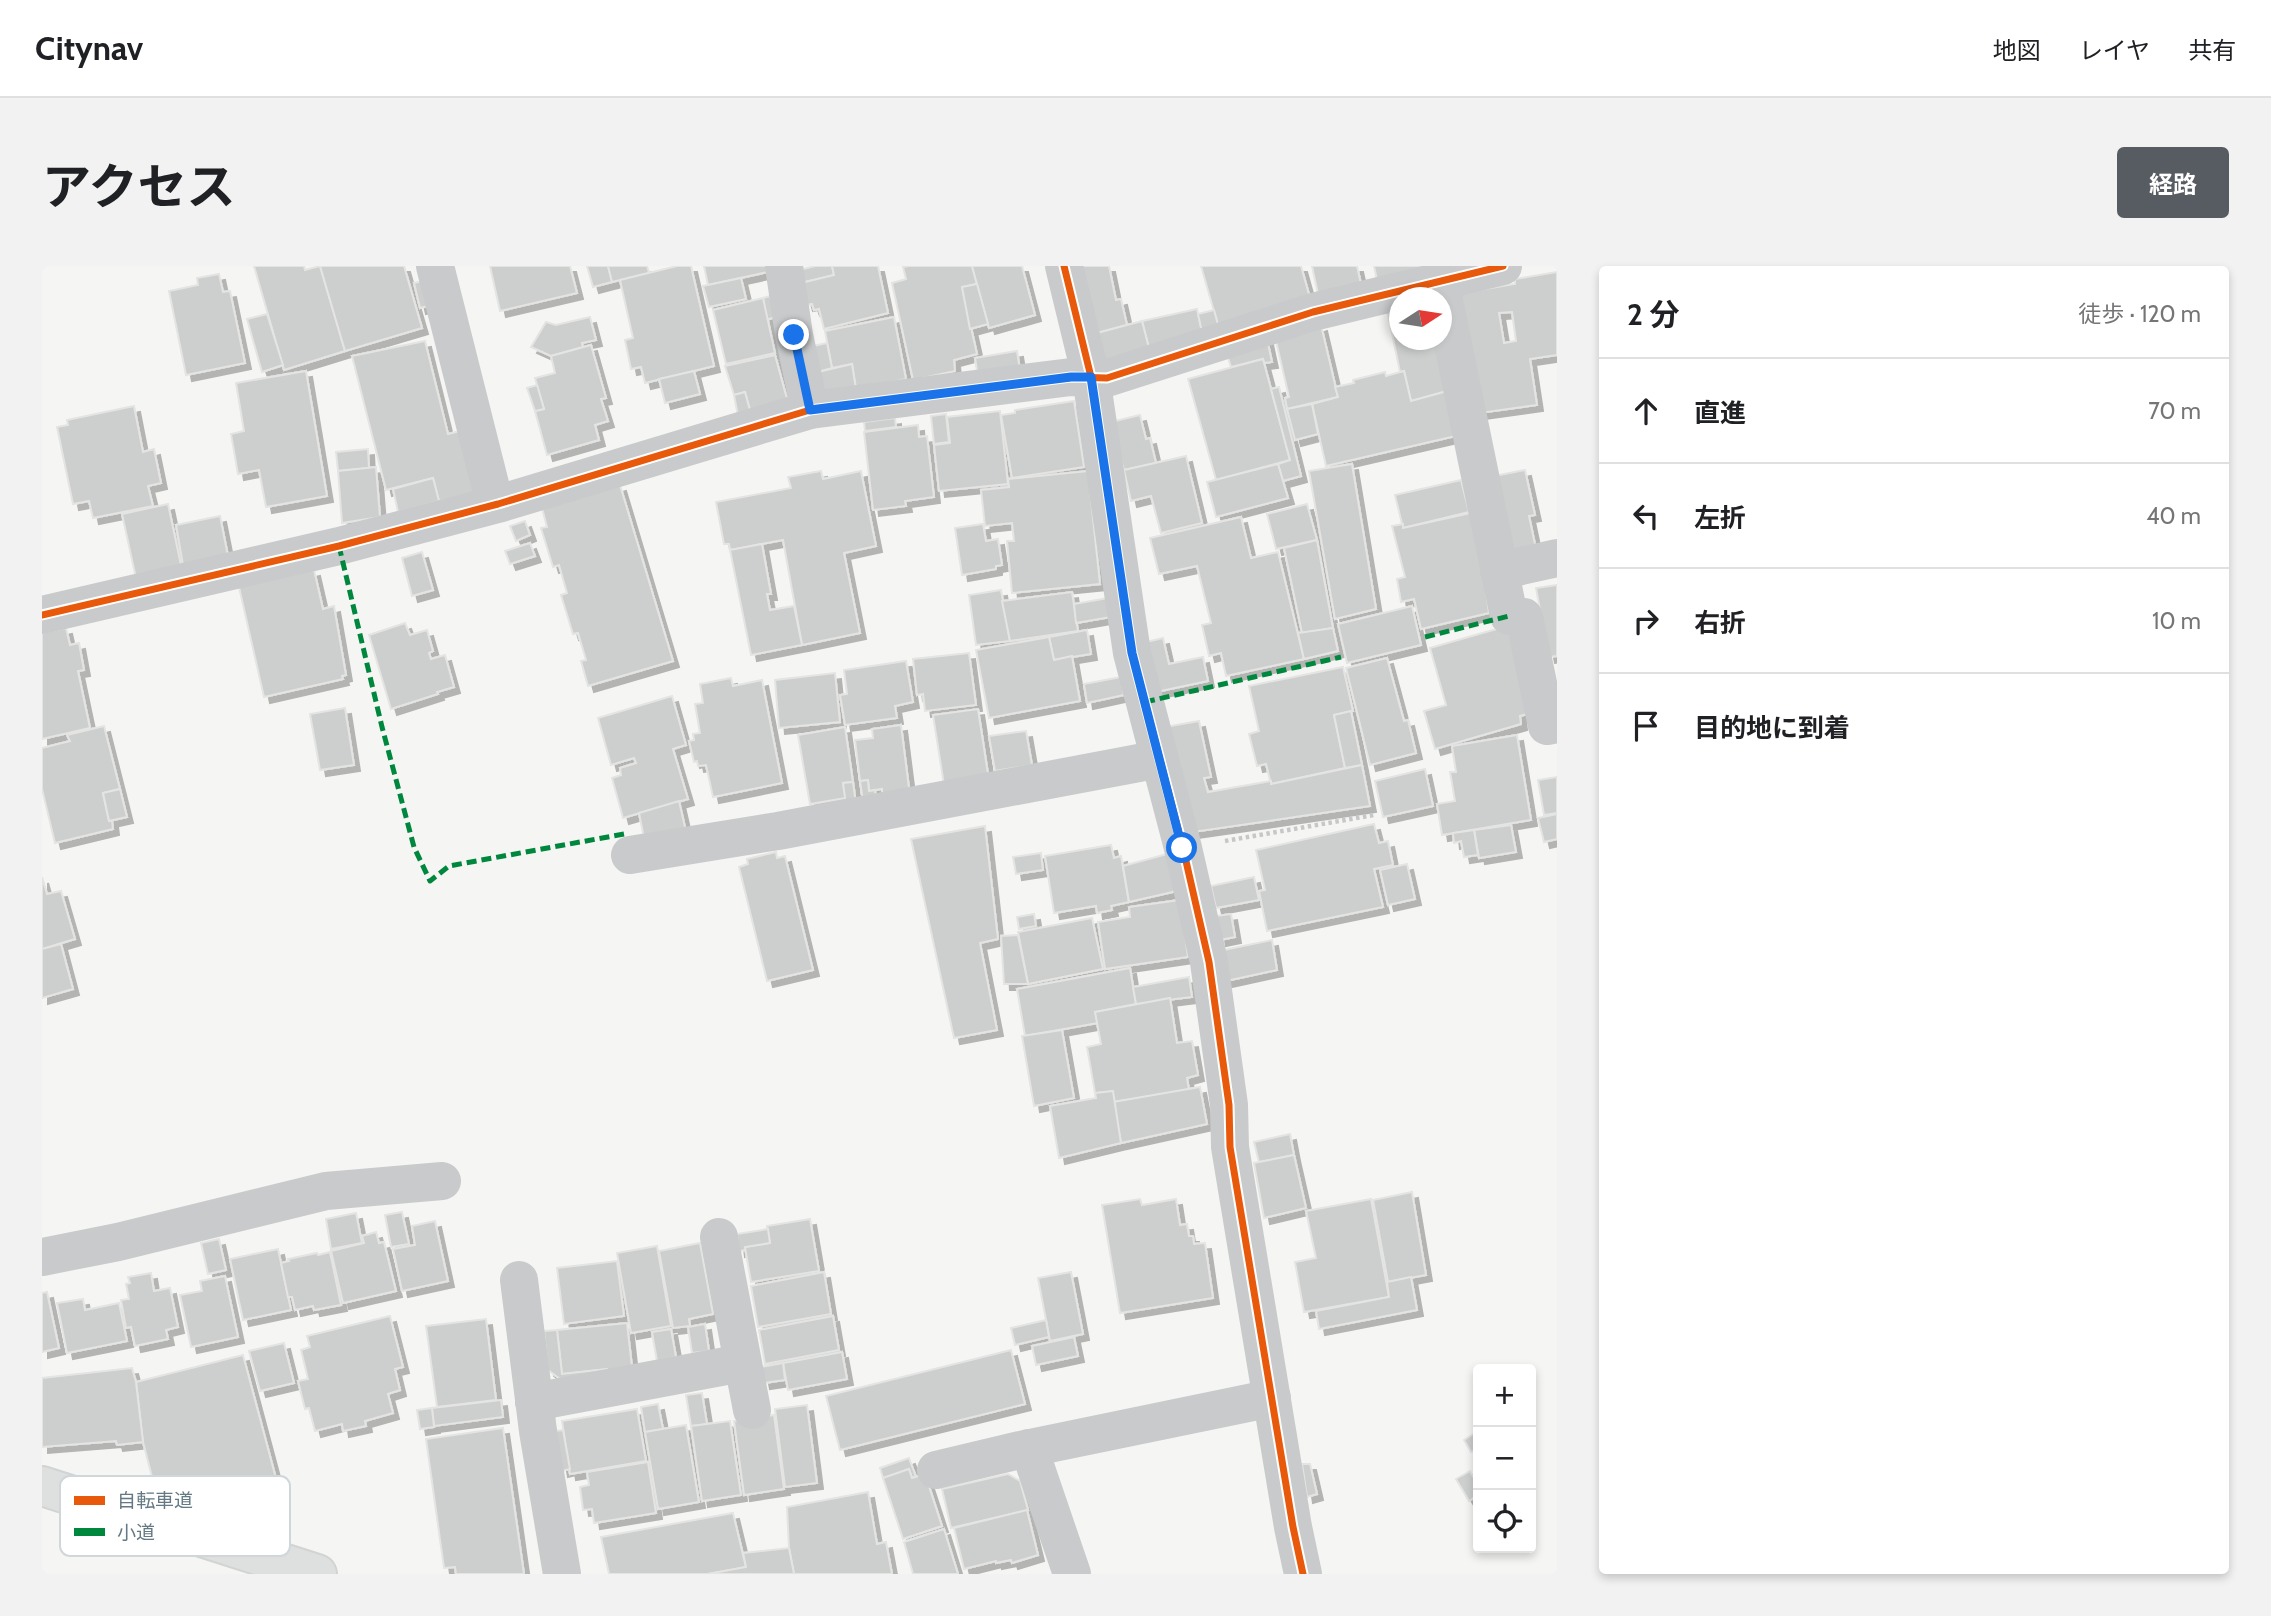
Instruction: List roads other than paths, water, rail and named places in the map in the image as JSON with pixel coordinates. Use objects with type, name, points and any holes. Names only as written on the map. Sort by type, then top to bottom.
[{"type":"main road","points":[[42,1486],[60,1492]]},
{"type":"main road","points":[[261,1556],[317,1574]]},
{"type":"street","points":[[435,266],[495,504]]},
{"type":"street","points":[[784,266],[794,335],[810,410]]},
{"type":"street","points":[[1064,266],[1091,377],[1132,653],[1209,962],[1228,1105],[1230,1147],[1303,1574]]},
{"type":"street","points":[[42,615],[339,546],[495,504],[810,410],[1071,377],[1107,378],[1313,312],[1448,275],[1503,266]]},
{"type":"street","points":[[1448,275],[1508,616],[1524,617],[1547,726],[1557,723]]},
{"type":"street","points":[[1499,571],[1557,558]]},
{"type":"street","points":[[630,855],[778,831],[1160,759]]},
{"type":"street","points":[[42,1257],[118,1242],[326,1191],[442,1181]]},
{"type":"street","points":[[719,1237],[752,1410]]},
{"type":"street","points":[[519,1280],[534,1402],[562,1574]]},
{"type":"street","points":[[534,1402],[742,1363]]},
{"type":"street","points":[[936,1470],[1272,1398]]},
{"type":"street","points":[[1029,1448],[1063,1572]]}]
